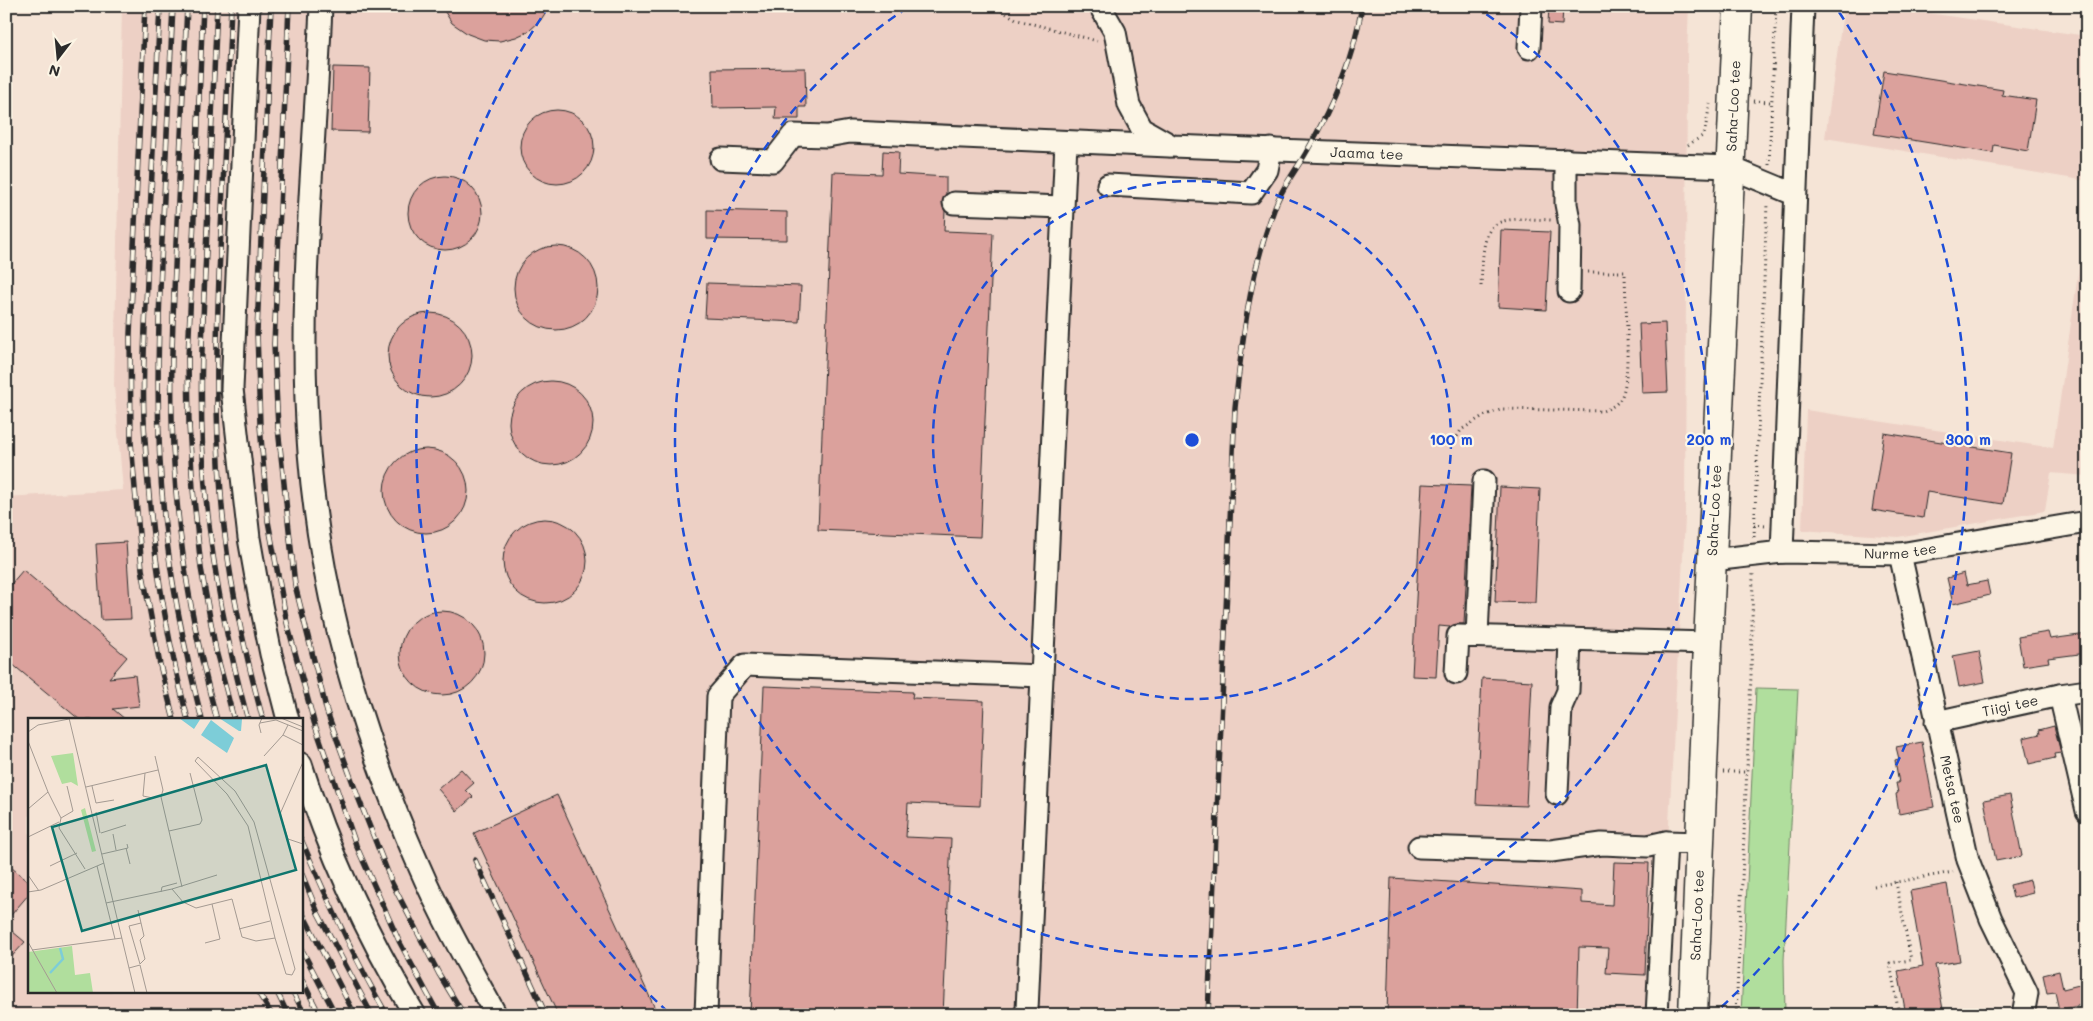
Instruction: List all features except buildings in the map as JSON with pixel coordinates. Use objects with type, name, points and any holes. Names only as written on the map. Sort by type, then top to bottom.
[{"type":"main road","name":"Saha-Loo tee","points":[[1693,1015],[1729,166],[1738,6]]},
{"type":"street","points":[[249,6],[232,389],[249,538],[271,654],[287,718]]},
{"type":"street","points":[[321,6],[308,223],[306,319],[309,452],[318,525],[335,614],[361,716],[419,866],[496,1015]]},
{"type":"street","name":"Jaama tee","points":[[1100,6],[1115,32],[1128,105],[1142,129],[1172,146],[1729,166]]},
{"type":"street","points":[[1529,48],[1531,6]]},
{"type":"street","points":[[1782,552],[1794,194],[1803,6]]},
{"type":"street","points":[[721,159],[773,161],[793,135],[827,136],[850,132],[1172,146]]},
{"type":"street","points":[[1024,1015],[1027,1010],[1066,142]]},
{"type":"street","points":[[1108,185],[1251,194],[1267,170],[1271,149]]},
{"type":"street","points":[[1566,160],[1569,281]]},
{"type":"street","points":[[1729,166],[1794,194]]},
{"type":"street","points":[[954,203],[1062,207]]},
{"type":"street","points":[[1478,636],[1484,482]]},
{"type":"street","name":"Nurme tee","points":[[1712,560],[1782,552],[1900,554],[2087,522]]},
{"type":"street","name":"Metsa tee","points":[[1900,554],[1968,860],[1991,919],[2027,994],[2023,1015]]},
{"type":"street","points":[[1456,673],[1458,636],[1708,643]]},
{"type":"street","points":[[1557,794],[1561,707],[1568,691],[1570,640]]},
{"type":"street","points":[[706,1015],[718,696],[746,665],[1042,676]]},
{"type":"street","name":"Tiigi tee","points":[[1936,722],[2060,695],[2087,691]]},
{"type":"street","points":[[2060,695],[2087,811]]},
{"type":"street","points":[[302,767],[341,869],[386,966],[415,1015]]},
{"type":"street","points":[[1419,847],[1551,851],[1602,844],[1648,846],[1666,842],[1701,843]]},
{"type":"street","points":[[1658,1015],[1666,842]]},
{"type":"path","points":[[993,6],[1018,20],[1117,45]]},
{"type":"path","points":[[1736,1015],[1751,676],[1753,556],[1776,6]]},
{"type":"path","points":[[1480,286],[1482,256],[1486,237],[1492,226],[1503,220],[1569,221]]},
{"type":"path","points":[[1452,445],[1461,430],[1483,416],[1504,409],[1602,411],[1610,408],[1621,398],[1627,373],[1625,272],[1569,281]]},
{"type":"path","points":[[1874,886],[1959,871]]},
{"type":"path","points":[[1896,882],[1911,960],[1890,963],[1899,1015]]},
{"type":"shaded area","points":[[122,6],[1689,6],[1687,55],[1685,518],[1659,1015],[6,1015],[6,497],[123,490],[114,386]]},
{"type":"shaded area","points":[[1844,6],[1879,6],[2087,36],[2087,181],[1825,138]]},
{"type":"shaded area","points":[[2087,212],[2087,476],[2051,473],[2045,511],[1898,537],[1802,530],[1806,410],[2053,448]]},
{"type":"green space","points":[[1756,688],[1798,689],[1784,960],[1785,1015],[1741,1015]]},
{"type":"railway","points":[[145,6],[130,334],[131,442],[142,569],[160,665],[173,718]]},
{"type":"railway","points":[[160,6],[145,325],[144,417],[150,511],[159,581],[179,685],[187,718]]},
{"type":"railway","points":[[173,6],[159,309],[159,447],[170,567],[184,644],[202,718]]},
{"type":"railway","points":[[187,6],[173,326],[173,436],[176,496],[189,593],[201,657],[216,718]]},
{"type":"railway","points":[[203,6],[188,359],[189,425],[201,568],[216,651],[233,718]]},
{"type":"railway","points":[[217,6],[203,313],[202,436],[206,497],[217,581],[234,665],[247,718]]},
{"type":"railway","points":[[231,6],[217,328],[219,460],[223,522],[231,579],[242,636],[262,718]]},
{"type":"railway","points":[[271,6],[257,332],[260,425],[268,521],[287,623],[314,722],[356,845],[399,941],[439,1015]]},
{"type":"railway","points":[[289,6],[274,344],[278,428],[295,585],[327,712],[358,797],[392,883],[439,974],[464,1015]]},
{"type":"railway","points":[[1208,1015],[1235,408],[1244,332],[1259,256],[1275,207],[1334,99],[1348,63],[1362,6]]},
{"type":"railway","points":[[302,841],[341,928],[387,1015]]},
{"type":"railway","points":[[475,860],[546,1015]]},
{"type":"railway","points":[[302,874],[318,913],[372,1015]]},
{"type":"railway","points":[[302,912],[355,1015]]},
{"type":"railway","points":[[302,950],[336,1015]]},
{"type":"railway","points":[[302,980],[320,1015]]},
{"type":"railway","points":[[259,994],[272,1015]]},
{"type":"railway","points":[[278,994],[288,1015]]},
{"type":"railway","points":[[294,994],[305,1015]]}]
